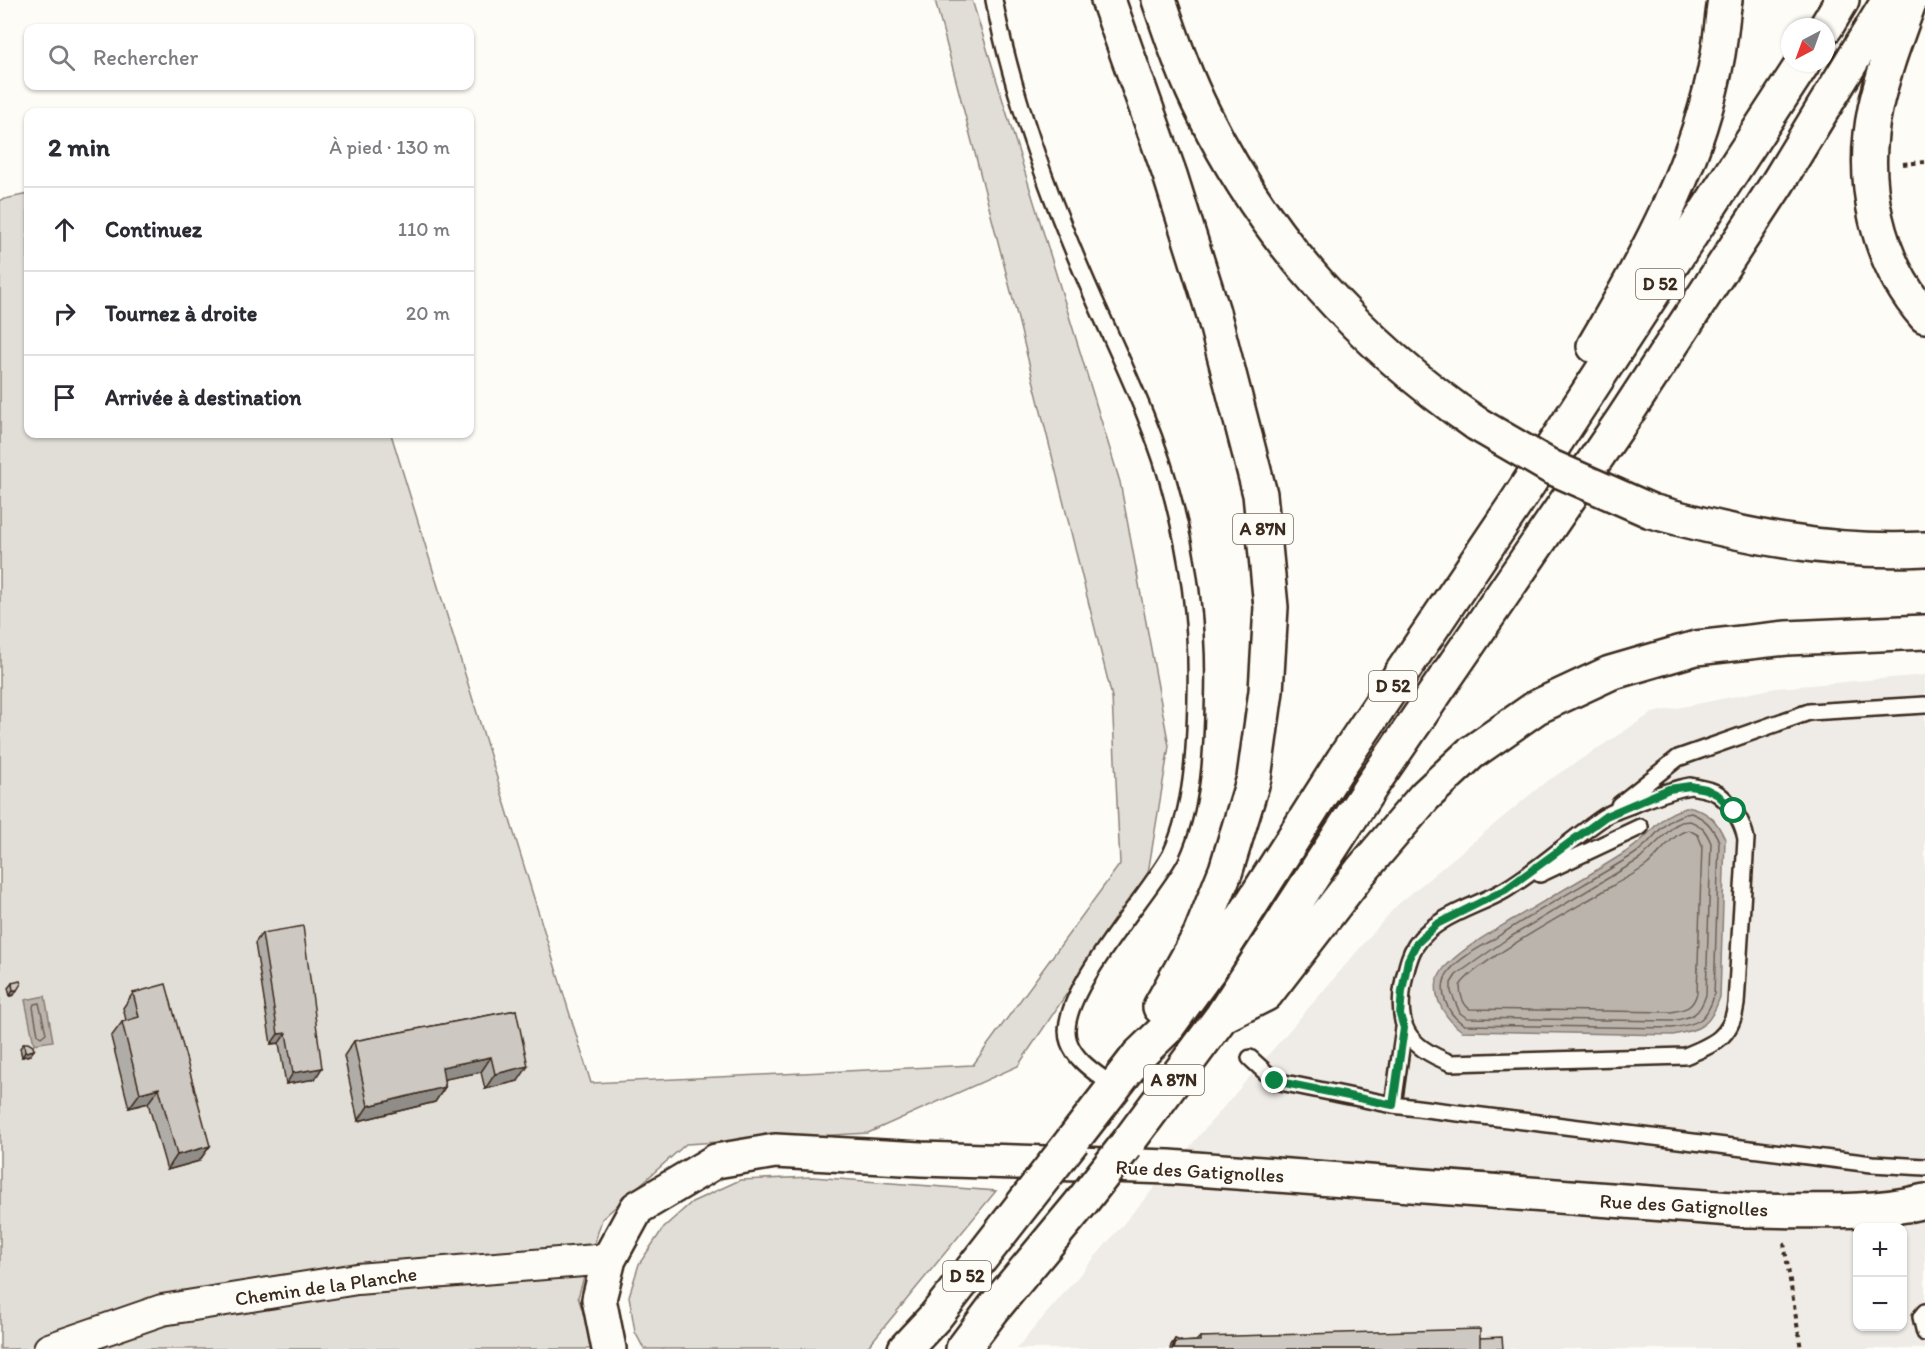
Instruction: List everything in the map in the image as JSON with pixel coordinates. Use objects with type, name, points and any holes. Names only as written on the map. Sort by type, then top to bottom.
[{"type":"main road","name":"A 87N","points":[[1108,0],[1170,175],[1213,312],[1260,494],[1271,607],[1266,691],[1254,777],[1226,870],[1200,935],[1151,1022],[1138,1056]]},
{"type":"main road","points":[[1159,0],[1179,58],[1204,114],[1233,167],[1268,222],[1349,318],[1396,362],[1446,402],[1477,424],[1551,467],[1651,512],[1730,532],[1790,543],[1851,549],[1925,549]]},
{"type":"main road","points":[[1516,503],[1517,474],[1628,288],[1673,197],[1707,103],[1718,55],[1725,0]]},
{"type":"main road","points":[[1831,18],[1842,0]]},
{"type":"main road","name":"A 87N","points":[[963,1349],[1081,1203],[1222,1016],[1372,785],[1623,419],[1777,184],[1889,0]]},
{"type":"main road","points":[[1910,0],[1889,59],[1875,110],[1869,166],[1871,193],[1881,237],[1904,288],[1925,316]]},
{"type":"main road","name":"D 52","points":[[904,1349],[935,1317],[1138,1056],[1166,1029],[1214,963],[1343,760],[1516,503],[1797,72]]},
{"type":"main road","points":[[1222,1016],[1266,994],[1361,871],[1425,796],[1471,753],[1537,707],[1610,673],[1696,648],[1788,638],[1925,632]]},
{"type":"main road","name":"Rue des Gatignolles","points":[[609,1349],[599,1299],[609,1258],[637,1208],[716,1161],[775,1151],[921,1160],[1169,1167],[1745,1210],[1839,1210],[1925,1201]]},
{"type":"street","name":"Chemin de la Planche","points":[[49,1349],[162,1310],[357,1279],[609,1258]]},
{"type":"lane","points":[[994,0],[1003,49],[1044,179],[1146,418],[1172,496],[1193,604],[1197,674],[1195,725],[1191,777],[1180,830],[1170,854],[1151,886],[1092,969],[1073,1005],[1066,1034],[1078,1059],[1114,1087]]},
{"type":"lane","points":[[1505,890],[1606,816],[1678,758],[1809,712],[1925,705]]},
{"type":"lane","points":[[1606,816],[1669,789],[1690,786],[1706,789],[1718,795],[1734,811],[1744,826],[1746,839],[1736,1004],[1734,1019],[1724,1034],[1707,1047],[1685,1056],[1451,1063],[1431,1055],[1414,1041],[1404,1028],[1400,1015],[1408,960],[1416,944],[1437,924],[1640,827]]},
{"type":"lane","points":[[1393,1105],[1404,1028]]},
{"type":"lane","points":[[1250,1058],[1275,1081],[1393,1105],[1872,1164],[1925,1167]]},
{"type":"lane","points":[[1925,1312],[1921,1317],[1925,1333]]},
{"type":"path","points":[[1781,1210],[1787,1270],[1801,1349]]},
{"type":"shaded area","points":[[935,0],[972,0],[1120,482],[1169,746],[1148,873],[1018,1066],[868,1133],[686,1144],[602,1219],[578,1297],[595,1349],[0,1349],[0,200],[24,195],[24,438],[392,438],[591,1083],[973,1065],[1120,864],[1112,697],[1015,307]]},
{"type":"shaded area","points":[[1925,675],[1925,1349],[1016,1349],[1396,906],[1543,784],[1652,713],[1776,688]]},
{"type":"shaded area","points":[[812,1177],[996,1191],[866,1349],[644,1349],[635,1332],[629,1296],[639,1264],[664,1227],[692,1202],[740,1180]]},
{"type":"water","points":[[1692,807],[1713,819],[1725,839],[1720,997],[1713,1014],[1704,1025],[1673,1035],[1462,1031],[1451,1021],[1442,1009],[1436,988],[1441,972],[1454,958],[1488,934],[1629,850],[1671,813]]},
{"type":"water","points":[[45,996],[53,1041],[34,1044],[25,1000]]},
{"type":"building","points":[[303,926],[322,1068],[293,1073],[286,1033],[278,1034],[262,933]]},
{"type":"building","points":[[20,981],[21,984],[17,990],[13,990],[12,983]]},
{"type":"building","points":[[166,984],[210,1146],[177,1155],[159,1088],[140,1093],[122,1022],[139,1017],[133,993]]},
{"type":"building","points":[[516,1010],[528,1066],[495,1074],[491,1057],[442,1067],[445,1087],[368,1106],[354,1041]]},
{"type":"building","points":[[24,1043],[33,1046],[34,1050],[25,1052]]},
{"type":"building","points":[[1480,1329],[1480,1349],[1174,1349],[1176,1342],[1200,1341],[1200,1337]]},
{"type":"building","points":[[1502,1337],[1503,1349],[1480,1349],[1480,1338]]},
{"type":"route","points":[[1275,1081],[1393,1105],[1404,1028],[1400,1015],[1408,960],[1416,944],[1437,924],[1505,890],[1606,816],[1669,789],[1690,786],[1706,789],[1718,795],[1734,811]]}]
